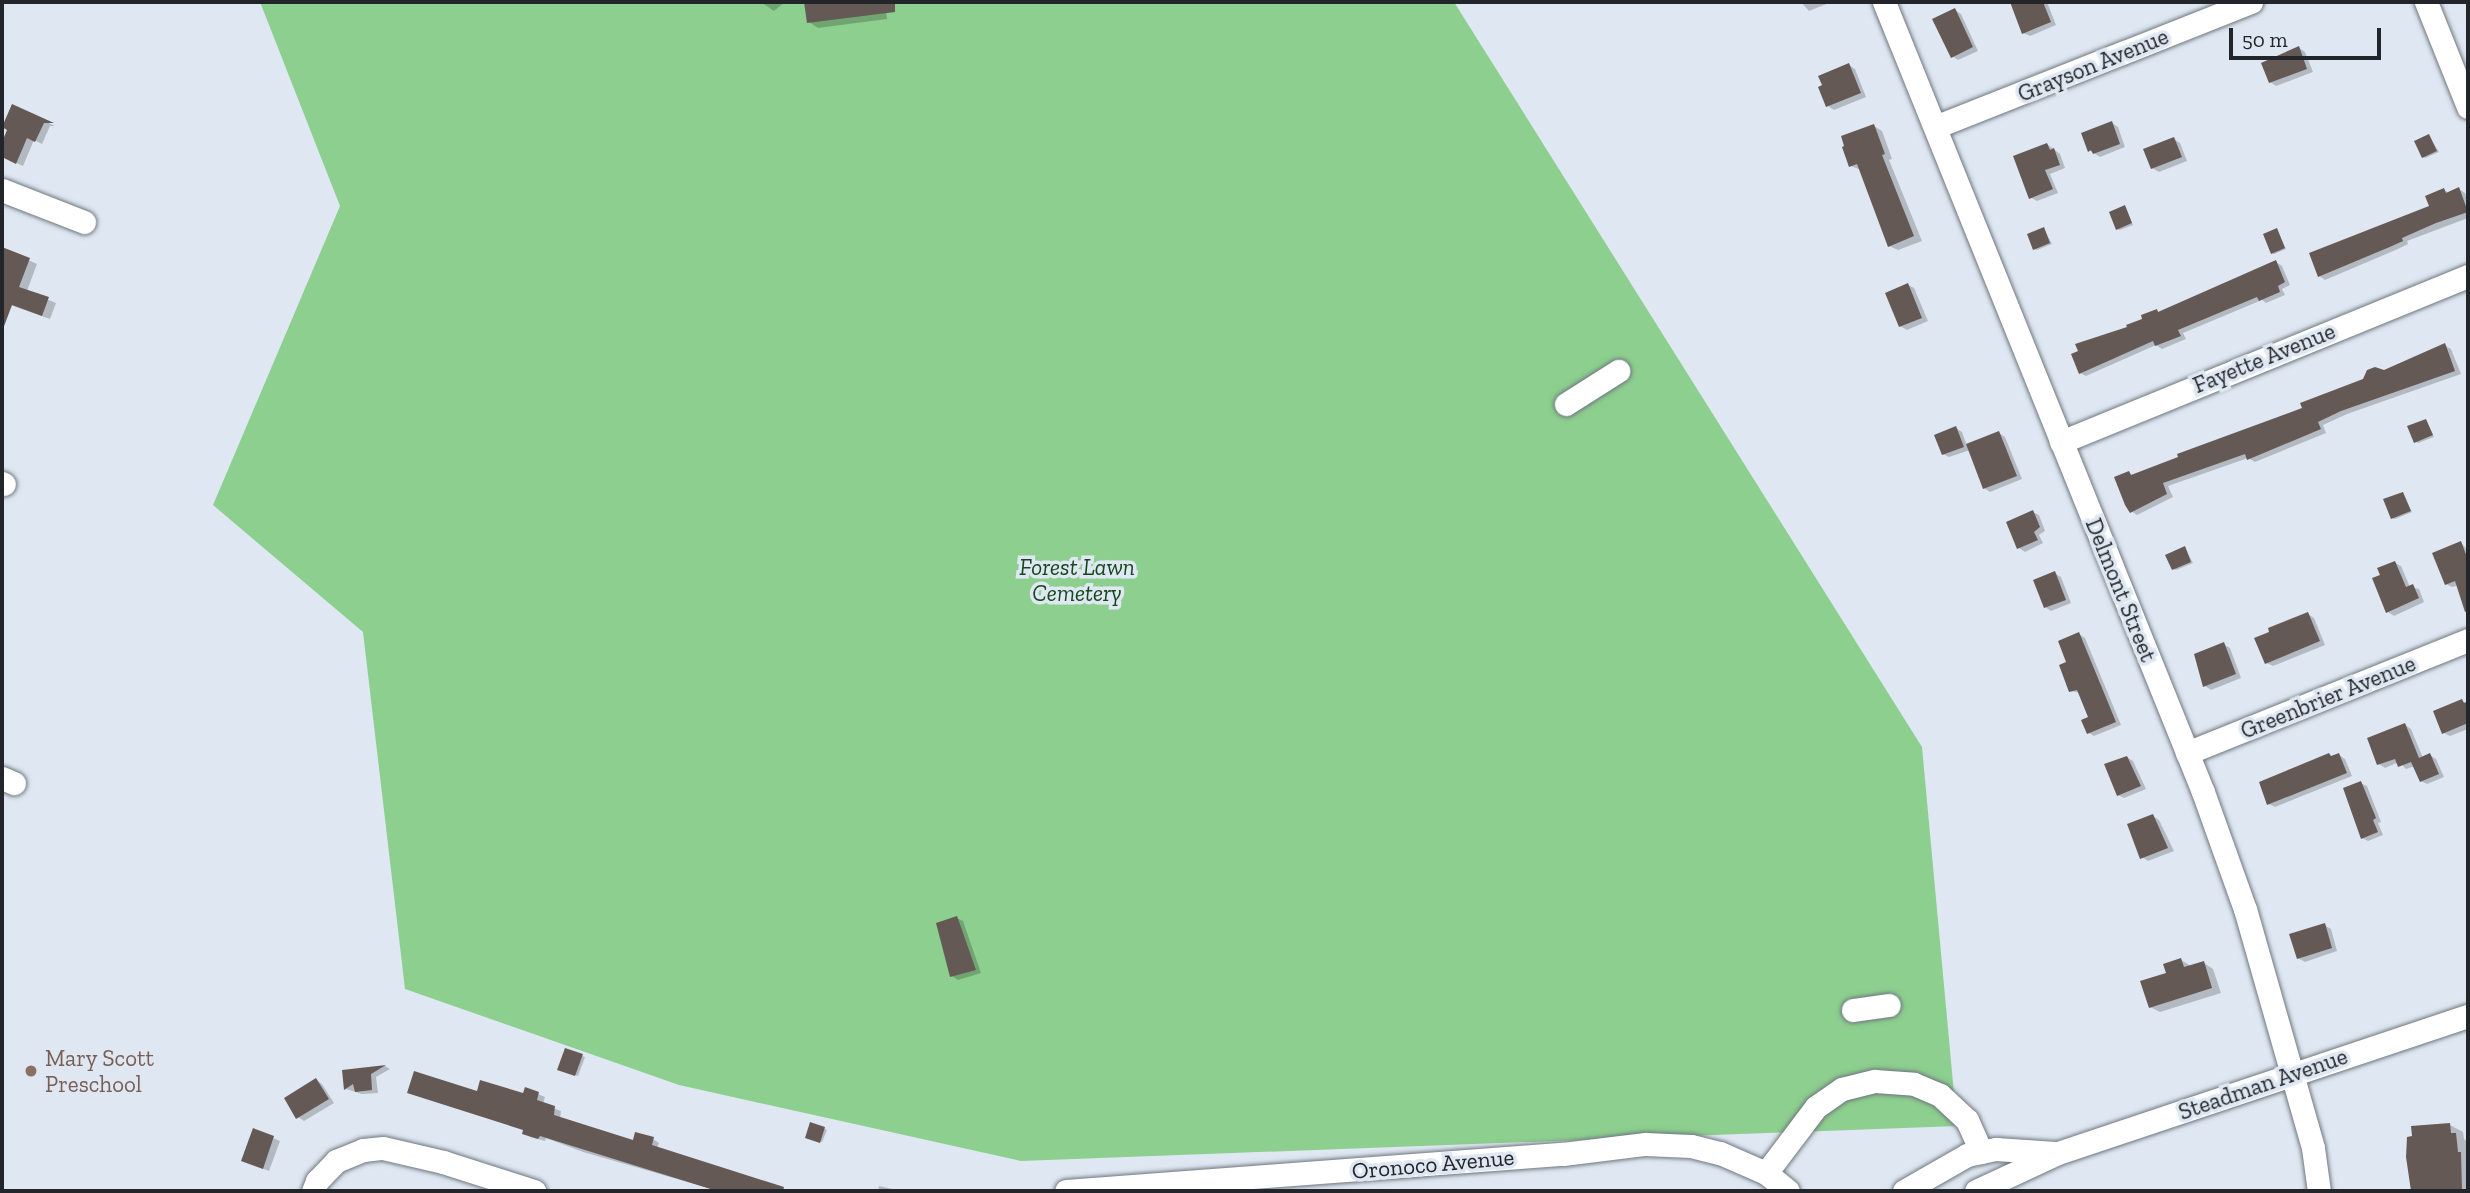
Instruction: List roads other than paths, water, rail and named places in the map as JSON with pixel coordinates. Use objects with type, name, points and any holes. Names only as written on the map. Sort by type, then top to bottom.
[{"type":"street","name":"Delmont Street","points":[[1884,2],[2187,753],[2245,909],[2312,1148],[2319,1191]]},
{"type":"street","name":"Grayson Avenue","points":[[1935,127],[2251,2]]},
{"type":"street","points":[[2426,2],[2468,107]]},
{"type":"street","points":[[2,190],[84,222]]},
{"type":"street","name":"Fayette Avenue","points":[[2061,442],[2468,276]]},
{"type":"street","points":[[1566,404],[1618,371]]},
{"type":"street","name":"Greenbrier Avenue","points":[[2187,753],[2468,640]]},
{"type":"street","points":[[1853,1010],[1889,1004]]},
{"type":"street","name":"Steadman Avenue","points":[[1976,1191],[2058,1153],[2468,1016]]},
{"type":"street","points":[[1766,1173],[1816,1107],[1842,1089],[1875,1081],[1914,1084],[1940,1095],[1967,1119],[1981,1152]]},
{"type":"street","name":"Oronoco Avenue","points":[[1066,1191],[1563,1154],[1645,1144],[1691,1146],[1720,1153],[1766,1173],[1788,1191]]},
{"type":"street","points":[[313,1191],[326,1170],[355,1152],[383,1148],[534,1191]]},
{"type":"street","points":[[1904,1191],[1967,1155],[1996,1149],[2058,1153]]},
{"type":"place","name":"Mary Scott Preschool","points":[[31,1071]]},
{"type":"park label","name":"Forest Lawn Cemetery","points":[[1077,580]]}]
